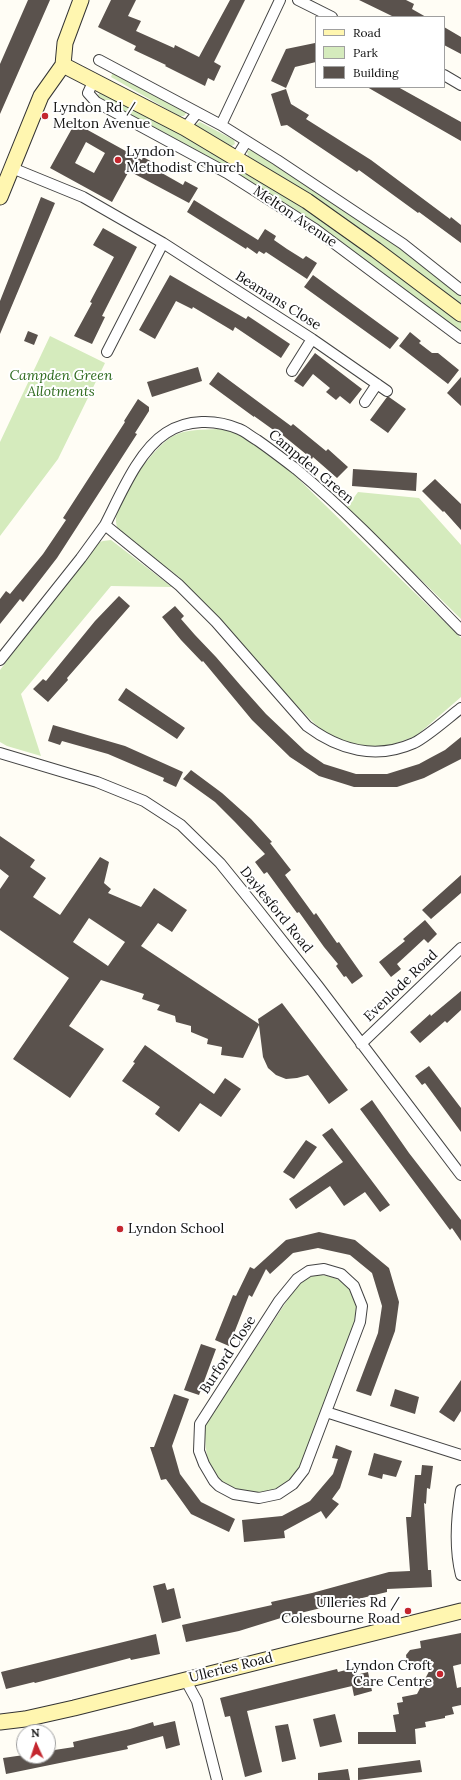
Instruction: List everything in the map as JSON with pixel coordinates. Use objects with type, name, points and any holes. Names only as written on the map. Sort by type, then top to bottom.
[{"type":"street","points":[[0,197],[41,96],[63,65],[65,44],[81,0]]},
{"type":"street","points":[[220,125],[280,0]]},
{"type":"street","points":[[298,0],[330,16]]},
{"type":"street","points":[[99,60],[220,125],[277,160],[403,244],[461,290]]},
{"type":"street","name":"Melton Avenue","points":[[63,65],[93,82],[184,128],[320,210],[461,314]]},
{"type":"street","points":[[445,76],[461,85]]},
{"type":"street","name":"Melton Avenue","points":[[93,82],[88,93],[96,102],[228,173],[301,220],[461,338]]},
{"type":"street","points":[[184,128],[197,113]]},
{"type":"street","points":[[236,158],[246,142]]},
{"type":"street","name":"Beamans Close","points":[[12,168],[82,197],[163,243],[312,339],[388,391]]},
{"type":"street","points":[[107,352],[163,243]]},
{"type":"street","points":[[292,371],[312,339]]},
{"type":"street","points":[[365,402],[377,384]]},
{"type":"street","name":"Campden Green","points":[[0,660],[81,558],[105,525],[134,470],[152,445],[166,432],[198,422],[216,422],[240,429],[282,458],[328,496],[461,630]]},
{"type":"street","points":[[105,525],[179,585],[216,622],[306,726],[319,736],[350,749],[362,752],[374,753],[395,750],[415,742],[461,708]]},
{"type":"street","name":"Daylesford Road","points":[[0,753],[97,782],[144,801],[181,825],[220,863],[318,986],[461,1175]]},
{"type":"street","name":"Evenlode Road","points":[[361,1044],[461,948]]},
{"type":"street","name":"Burford Close","points":[[324,1269],[341,1274],[354,1286],[362,1306],[360,1322],[326,1412],[304,1470],[293,1484],[278,1494],[267,1497],[251,1498],[242,1496],[219,1486],[209,1474],[199,1451],[200,1424],[279,1301],[297,1279],[309,1271],[324,1269]]},
{"type":"street","points":[[326,1412],[461,1455]]},
{"type":"street","points":[[461,1490],[456,1522],[458,1561],[461,1576]]},
{"type":"street","name":"Ulleries Road","points":[[0,1722],[25,1719],[74,1708],[461,1611]]},
{"type":"street","points":[[185,1679],[196,1700],[217,1780]]},
{"type":"green space","points":[[113,72],[187,112],[184,116],[179,116],[111,77]]},
{"type":"green space","points":[[100,92],[201,145],[269,184],[400,273],[461,322],[461,333],[376,268],[305,218],[101,101],[98,95]]},
{"type":"green space","points":[[200,122],[234,140],[235,144],[230,147],[199,129],[195,125]]},
{"type":"green space","points":[[251,150],[345,209],[392,242],[461,295],[461,305],[409,265],[357,228],[248,156],[247,151]]},
{"type":"green space","name":"Campden Green Allotments","points":[[50,336],[105,363],[58,459],[0,536],[0,442]]},
{"type":"green space","points":[[218,429],[235,432],[280,461],[461,638],[461,697],[416,736],[388,746],[353,747],[325,734],[274,683],[179,577],[118,530],[116,517],[120,503],[140,470],[157,449],[173,436],[183,432]]},
{"type":"green space","points":[[358,492],[419,498],[461,545],[461,619],[347,507]]},
{"type":"green space","points":[[111,540],[172,587],[111,586],[21,694],[41,756],[7,746],[0,742],[0,670],[95,544]]},
{"type":"green space","points":[[315,1275],[329,1276],[346,1285],[354,1296],[356,1308],[354,1325],[300,1468],[288,1482],[274,1490],[253,1493],[233,1489],[217,1476],[211,1467],[206,1452],[205,1425],[292,1293],[304,1279]]},
{"type":"building","points":[[28,0],[50,0],[0,114],[0,64]]},
{"type":"building","points":[[111,0],[136,0],[128,16],[141,21],[136,31],[174,48],[175,45],[199,57],[230,0],[245,0],[214,62],[221,66],[214,81],[208,78],[205,86],[134,50],[136,46],[98,27]]},
{"type":"building","points":[[359,0],[406,0],[414,4],[412,9],[424,16],[392,16]]},
{"type":"building","points":[[445,28],[461,37],[461,54],[445,46]]},
{"type":"building","points":[[315,43],[315,62],[295,67],[286,88],[271,81],[286,49]]},
{"type":"building","points":[[369,88],[400,88],[461,122],[461,141]]},
{"type":"building","points":[[286,89],[291,104],[309,115],[306,119],[371,160],[450,219],[451,217],[461,225],[461,243],[359,170],[357,172],[287,125],[281,126],[271,94]]},
{"type":"building","name":"Lyndon Methodist Church","points":[[75,123],[142,160],[143,157],[156,164],[153,168],[183,185],[185,181],[198,188],[189,203],[129,171],[112,202],[50,168]],"holes":[[[86,142],[105,153],[94,173],[75,163]]]},
{"type":"building","points":[[41,197],[55,203],[0,334],[0,301]]},
{"type":"building","points":[[194,200],[258,240],[265,229],[276,236],[274,240],[287,249],[303,259],[306,256],[317,263],[307,279],[266,252],[264,254],[259,251],[257,254],[247,247],[246,249],[187,212]]},
{"type":"building","points":[[103,228],[137,247],[102,316],[105,317],[92,344],[74,336],[114,257],[93,245]]},
{"type":"building","points":[[170,275],[246,319],[248,316],[290,344],[281,358],[235,327],[233,331],[193,307],[192,309],[176,301],[155,339],[139,330]]},
{"type":"building","points":[[313,275],[399,338],[390,349],[304,287]]},
{"type":"building","points":[[28,331],[38,335],[34,345],[24,341]]},
{"type":"building","points":[[410,332],[421,341],[419,343],[432,353],[438,353],[459,370],[448,384],[399,346]]},
{"type":"building","points":[[315,353],[362,389],[350,404],[340,396],[336,400],[326,392],[330,388],[313,374],[303,387],[294,381]]},
{"type":"building","points":[[198,367],[202,381],[152,397],[147,382]]},
{"type":"building","points":[[218,372],[291,426],[293,424],[326,451],[328,449],[348,467],[337,478],[313,457],[312,459],[280,433],[279,434],[254,417],[209,384]]},
{"type":"building","points":[[461,377],[461,406],[447,393]]},
{"type":"building","points":[[387,397],[406,409],[388,433],[370,420]]},
{"type":"building","points":[[138,399],[149,407],[149,411],[135,433],[137,434],[57,558],[23,602],[20,599],[0,624],[0,599],[6,591],[10,594],[43,554],[66,520],[63,518],[125,422],[124,421]]},
{"type":"building","points":[[353,469],[417,473],[416,491],[352,486]]},
{"type":"building","points":[[435,479],[461,504],[461,530],[444,511],[443,512],[422,491]]},
{"type":"building","points":[[119,596],[130,606],[48,702],[33,689],[43,679],[46,681],[95,621]]},
{"type":"building","points":[[175,606],[184,616],[181,619],[266,714],[305,751],[324,764],[356,774],[387,774],[419,764],[445,750],[461,737],[461,759],[424,778],[397,787],[354,787],[319,776],[290,757],[252,720],[203,661],[202,662],[181,640],[162,617]]},
{"type":"building","points":[[126,688],[185,728],[177,739],[118,700]]},
{"type":"building","points":[[53,725],[125,746],[183,772],[176,787],[163,781],[164,778],[108,754],[62,741],[60,745],[48,741]]},
{"type":"building","points":[[191,770],[222,793],[251,819],[272,842],[270,843],[291,870],[285,875],[314,915],[316,913],[337,943],[339,942],[363,976],[352,984],[346,976],[344,977],[336,966],[338,964],[299,912],[297,913],[267,872],[264,874],[255,862],[265,854],[215,802],[183,779]]},
{"type":"building","points":[[0,836],[35,860],[30,867],[46,878],[33,897],[60,915],[100,857],[109,862],[104,883],[111,889],[108,893],[141,907],[154,888],[187,910],[172,932],[158,923],[141,946],[259,1024],[258,1019],[282,1003],[348,1090],[329,1104],[308,1075],[286,1079],[276,1075],[268,1068],[263,1057],[259,1025],[243,1058],[221,1055],[222,1047],[207,1044],[208,1039],[191,1032],[191,1026],[176,1022],[175,1016],[157,1010],[160,1005],[142,999],[144,994],[101,980],[69,1026],[104,1049],[70,1098],[13,1059],[69,978],[0,930],[0,889],[9,876],[0,869]],"holes":[[[89,918],[125,942],[108,966],[73,942]]]},
{"type":"building","points":[[461,875],[461,893],[431,919],[422,910]]},
{"type":"building","points":[[425,920],[437,934],[428,943],[424,939],[397,964],[401,969],[391,977],[379,962],[405,941],[403,939]]},
{"type":"building","points":[[461,991],[461,1010],[447,1023],[445,1021],[420,1043],[410,1032],[430,1014],[431,1016]]},
{"type":"building","points":[[145,1045],[214,1094],[225,1078],[241,1089],[221,1117],[200,1103],[179,1132],[155,1114],[160,1107],[122,1081],[135,1063],[133,1062]]},
{"type":"building","points":[[429,1066],[461,1108],[461,1132],[425,1083],[422,1085],[415,1076]]},
{"type":"building","points":[[372,1100],[409,1153],[461,1220],[461,1241],[452,1228],[450,1230],[360,1109]]},
{"type":"building","points":[[332,1128],[390,1205],[380,1212],[365,1192],[344,1206],[330,1186],[296,1209],[289,1199],[343,1162],[322,1135]]},
{"type":"building","points":[[306,1140],[317,1147],[294,1179],[283,1172]]},
{"type":"building","points":[[319,1232],[355,1240],[389,1268],[399,1302],[395,1331],[371,1396],[356,1391],[378,1333],[382,1306],[372,1273],[350,1255],[318,1248],[293,1253],[270,1274],[266,1269],[252,1297],[249,1295],[229,1346],[215,1340],[233,1295],[236,1296],[250,1267],[254,1269],[286,1240]]},
{"type":"building","points":[[201,1344],[216,1349],[199,1395],[184,1390]]},
{"type":"building","points":[[461,1380],[461,1411],[454,1422],[439,1412]]},
{"type":"building","points":[[395,1389],[419,1397],[415,1414],[390,1406]]},
{"type":"building","points":[[174,1394],[189,1399],[172,1446],[180,1474],[201,1502],[235,1519],[229,1532],[191,1514],[166,1479],[161,1480],[150,1447],[154,1447]]},
{"type":"building","points":[[336,1445],[352,1451],[340,1488],[332,1499],[339,1504],[326,1519],[321,1511],[284,1531],[285,1538],[244,1542],[242,1520],[282,1516],[310,1501],[333,1474],[338,1459],[332,1458]]},
{"type":"building","points":[[374,1453],[402,1461],[396,1477],[383,1474],[382,1479],[368,1475]]},
{"type":"building","points":[[422,1465],[433,1466],[430,1489],[427,1488],[426,1504],[424,1503],[428,1570],[431,1570],[432,1587],[387,1589],[387,1592],[284,1617],[239,1631],[186,1642],[182,1625],[272,1605],[271,1602],[312,1593],[389,1572],[410,1571],[406,1517],[411,1517],[415,1475],[421,1475]]},
{"type":"building","points":[[165,1583],[167,1590],[174,1588],[181,1618],[162,1623],[153,1586]]},
{"type":"building","name":"Lyndon Croft Care Centre","points":[[461,1633],[461,1664],[453,1666],[457,1688],[461,1687],[461,1705],[452,1707],[454,1714],[445,1716],[445,1718],[425,1722],[426,1727],[415,1729],[416,1744],[358,1744],[358,1732],[396,1732],[393,1715],[399,1714],[397,1703],[403,1702],[402,1697],[417,1694],[434,1662],[413,1666],[407,1662],[406,1655],[410,1650],[421,1648],[420,1641]]},
{"type":"building","points":[[156,1634],[160,1654],[131,1660],[130,1658],[35,1683],[6,1689],[1,1672]]},
{"type":"building","points":[[354,1668],[356,1675],[368,1672],[372,1691],[354,1696],[352,1686],[247,1711],[262,1772],[245,1777],[230,1716],[225,1717],[220,1698],[337,1669],[338,1672]]},
{"type":"building","points":[[335,1714],[342,1742],[320,1747],[313,1719]]},
{"type":"building","points":[[175,1721],[180,1745],[166,1749],[163,1736],[127,1746],[128,1749],[56,1764],[56,1750],[74,1747],[73,1742],[130,1729],[153,1722],[154,1726]]},
{"type":"building","points":[[288,1724],[296,1759],[282,1762],[275,1726]]},
{"type":"building","points":[[16,1756],[16,1764],[55,1764],[6,1774],[3,1758]]},
{"type":"building","points":[[420,1760],[422,1772],[358,1780],[358,1768]]},
{"type":"building","points":[[348,1769],[350,1780],[318,1780],[318,1773]]},
{"type":"place","name":"Lyndon Rd / Melton Avenue","points":[[45,116]]},
{"type":"place","name":"Lyndon Methodist Church","points":[[118,160]]},
{"type":"place","name":"Lyndon School","points":[[120,1229]]},
{"type":"place","name":"Ulleries Rd / Colesbourne Road","points":[[408,1611]]},
{"type":"place","name":"Lyndon Croft Care Centre","points":[[440,1674]]}]
